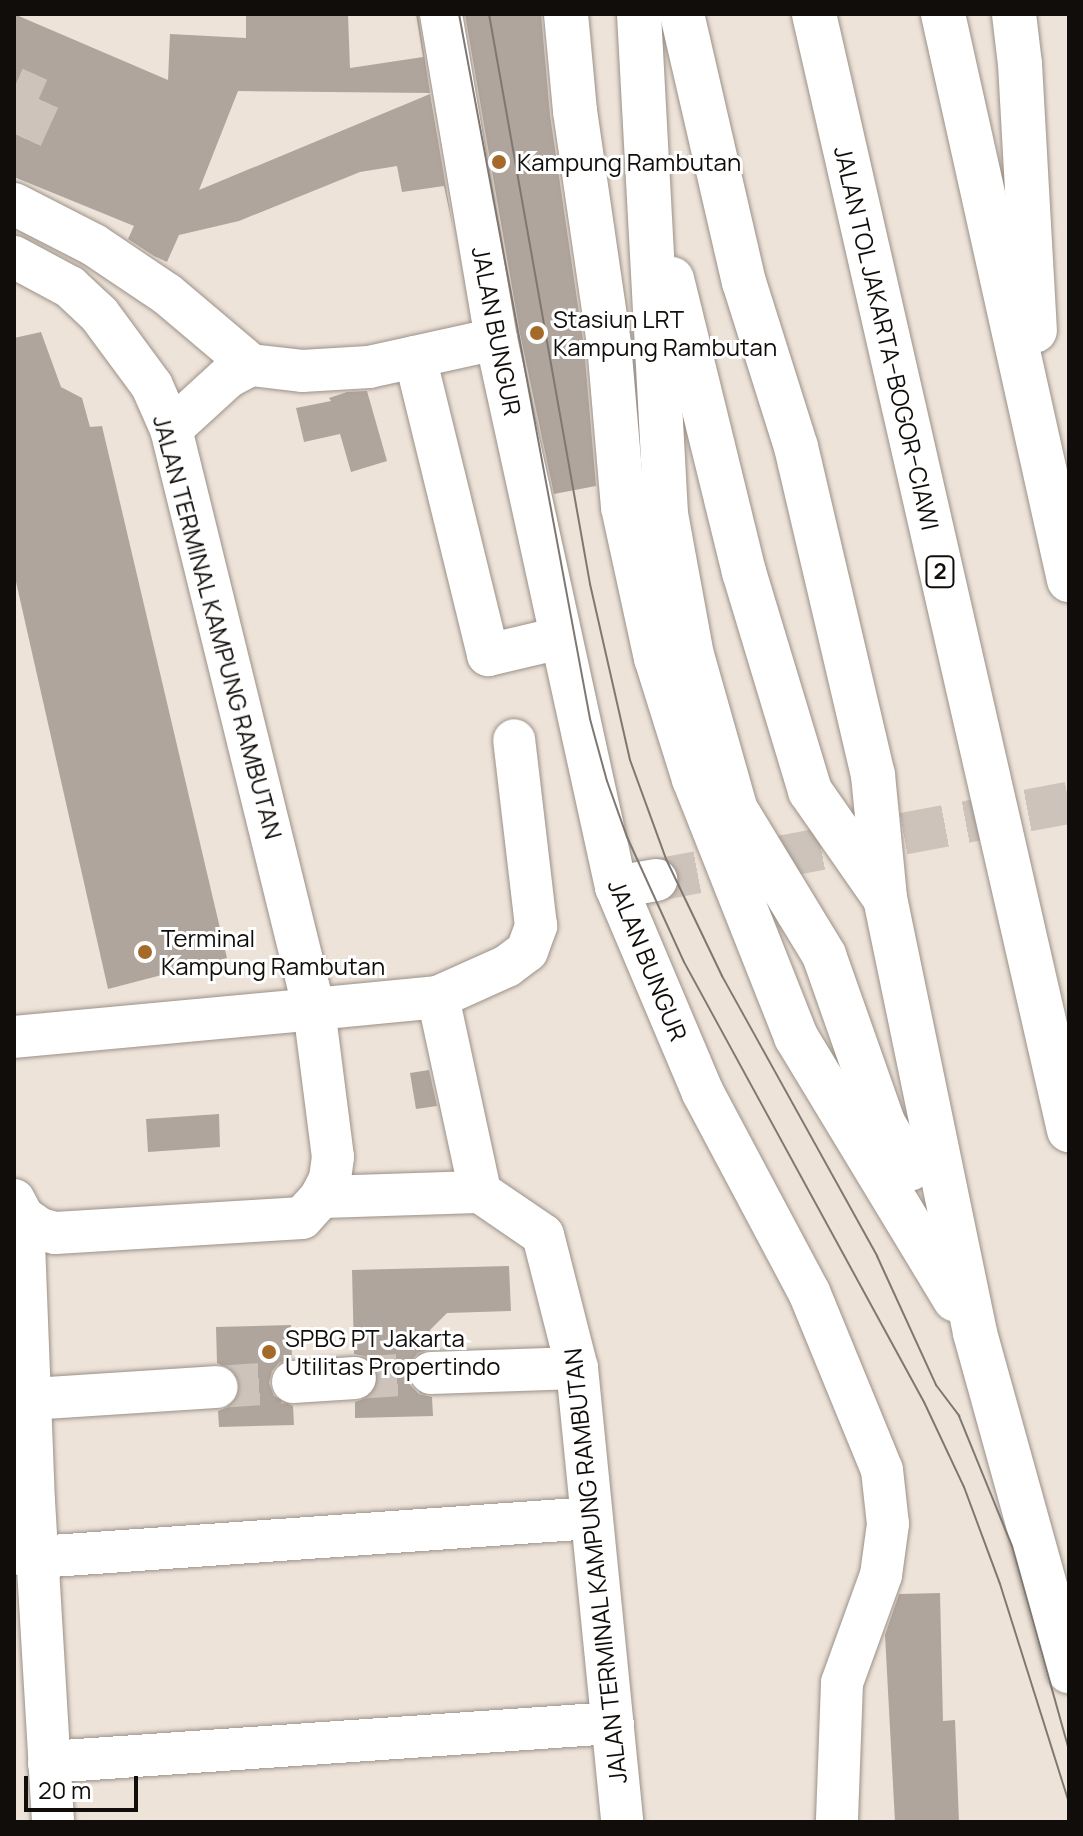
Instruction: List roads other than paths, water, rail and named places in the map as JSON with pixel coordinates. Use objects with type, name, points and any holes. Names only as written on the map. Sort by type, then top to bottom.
[{"type":"highway","points":[[566,14],[575,111],[609,344],[623,507],[656,658],[694,779],[796,1037],[975,1333]]},
{"type":"highway","points":[[639,14],[666,514],[692,655],[736,810],[824,955],[883,1123],[957,1251]]},
{"type":"highway","points":[[682,14],[744,282],[796,447],[873,775],[885,898],[975,1333],[1069,1671]]},
{"type":"highway","name":"JALAN TOL JAKARTA–BOGOR–CIAWI","points":[[814,14],[1069,1130]]},
{"type":"highway","points":[[943,14],[1069,580]]},
{"type":"highway","points":[[1014,14],[1020,64],[1042,458]]},
{"type":"highway","points":[[645,169],[744,572],[810,791],[885,898]]},
{"type":"street","name":"JALAN BUNGUR","points":[[441,14],[496,339],[560,638],[703,1093],[809,1292],[882,1470],[888,1524],[881,1575],[844,1668],[837,1822]]},
{"type":"street","points":[[14,204],[94,245],[167,294],[251,365],[302,371],[369,367],[496,339]]},
{"type":"street","name":"JALAN TERMINAL KAMPUNG RAMBUTAN","points":[[14,257],[70,287],[99,314],[152,386],[171,429],[314,1009],[333,1157],[330,1179],[321,1197]]},
{"type":"street","points":[[415,357],[488,655],[560,638]]},
{"type":"street","points":[[171,429],[228,377],[251,365]]},
{"type":"street","points":[[14,1037],[438,997],[507,966],[527,951],[536,926],[514,740]]},
{"type":"street","points":[[17,1212],[40,1229],[55,1233],[302,1218],[321,1197],[480,1192],[438,997]]},
{"type":"street","name":"JALAN TERMINAL KAMPUNG RAMBUTAN","points":[[480,1192],[543,1235],[577,1368],[622,1822]]},
{"type":"street","points":[[17,1212],[31,1399],[26,1555],[53,1822]]},
{"type":"street","points":[[431,1373],[577,1368]]},
{"type":"street","points":[[293,1382],[355,1378]]},
{"type":"street","points":[[31,1399],[217,1387]]},
{"type":"street","points":[[26,1555],[591,1518]]},
{"type":"street","points":[[49,1762],[613,1723]]},
{"type":"tunnel","points":[[14,88],[39,99],[14,154]]},
{"type":"tunnel","points":[[656,880],[1069,803]]},
{"type":"tunnel","points":[[355,1378],[431,1373]]},
{"type":"tunnel","points":[[217,1387],[293,1382]]},
{"type":"tram line","points":[[459,14],[590,719],[607,781],[627,837],[684,962],[924,1402],[964,1487],[1000,1584],[1069,1803]]},
{"type":"tram line","points":[[489,14],[590,584],[630,760],[666,859],[722,976],[877,1256],[936,1385],[959,1416],[1012,1546],[1069,1750]]},
{"type":"place","name":"Kampung Rambutan","points":[[499,162]]},
{"type":"place","name":"Stasiun LRT Kampung Rambutan","points":[[537,333]]},
{"type":"place","name":"Terminal Kampung Rambutan","points":[[145,952]]},
{"type":"place","name":"SPBG PT Jakarta Utilitas Propertindo","points":[[269,1352]]}]
